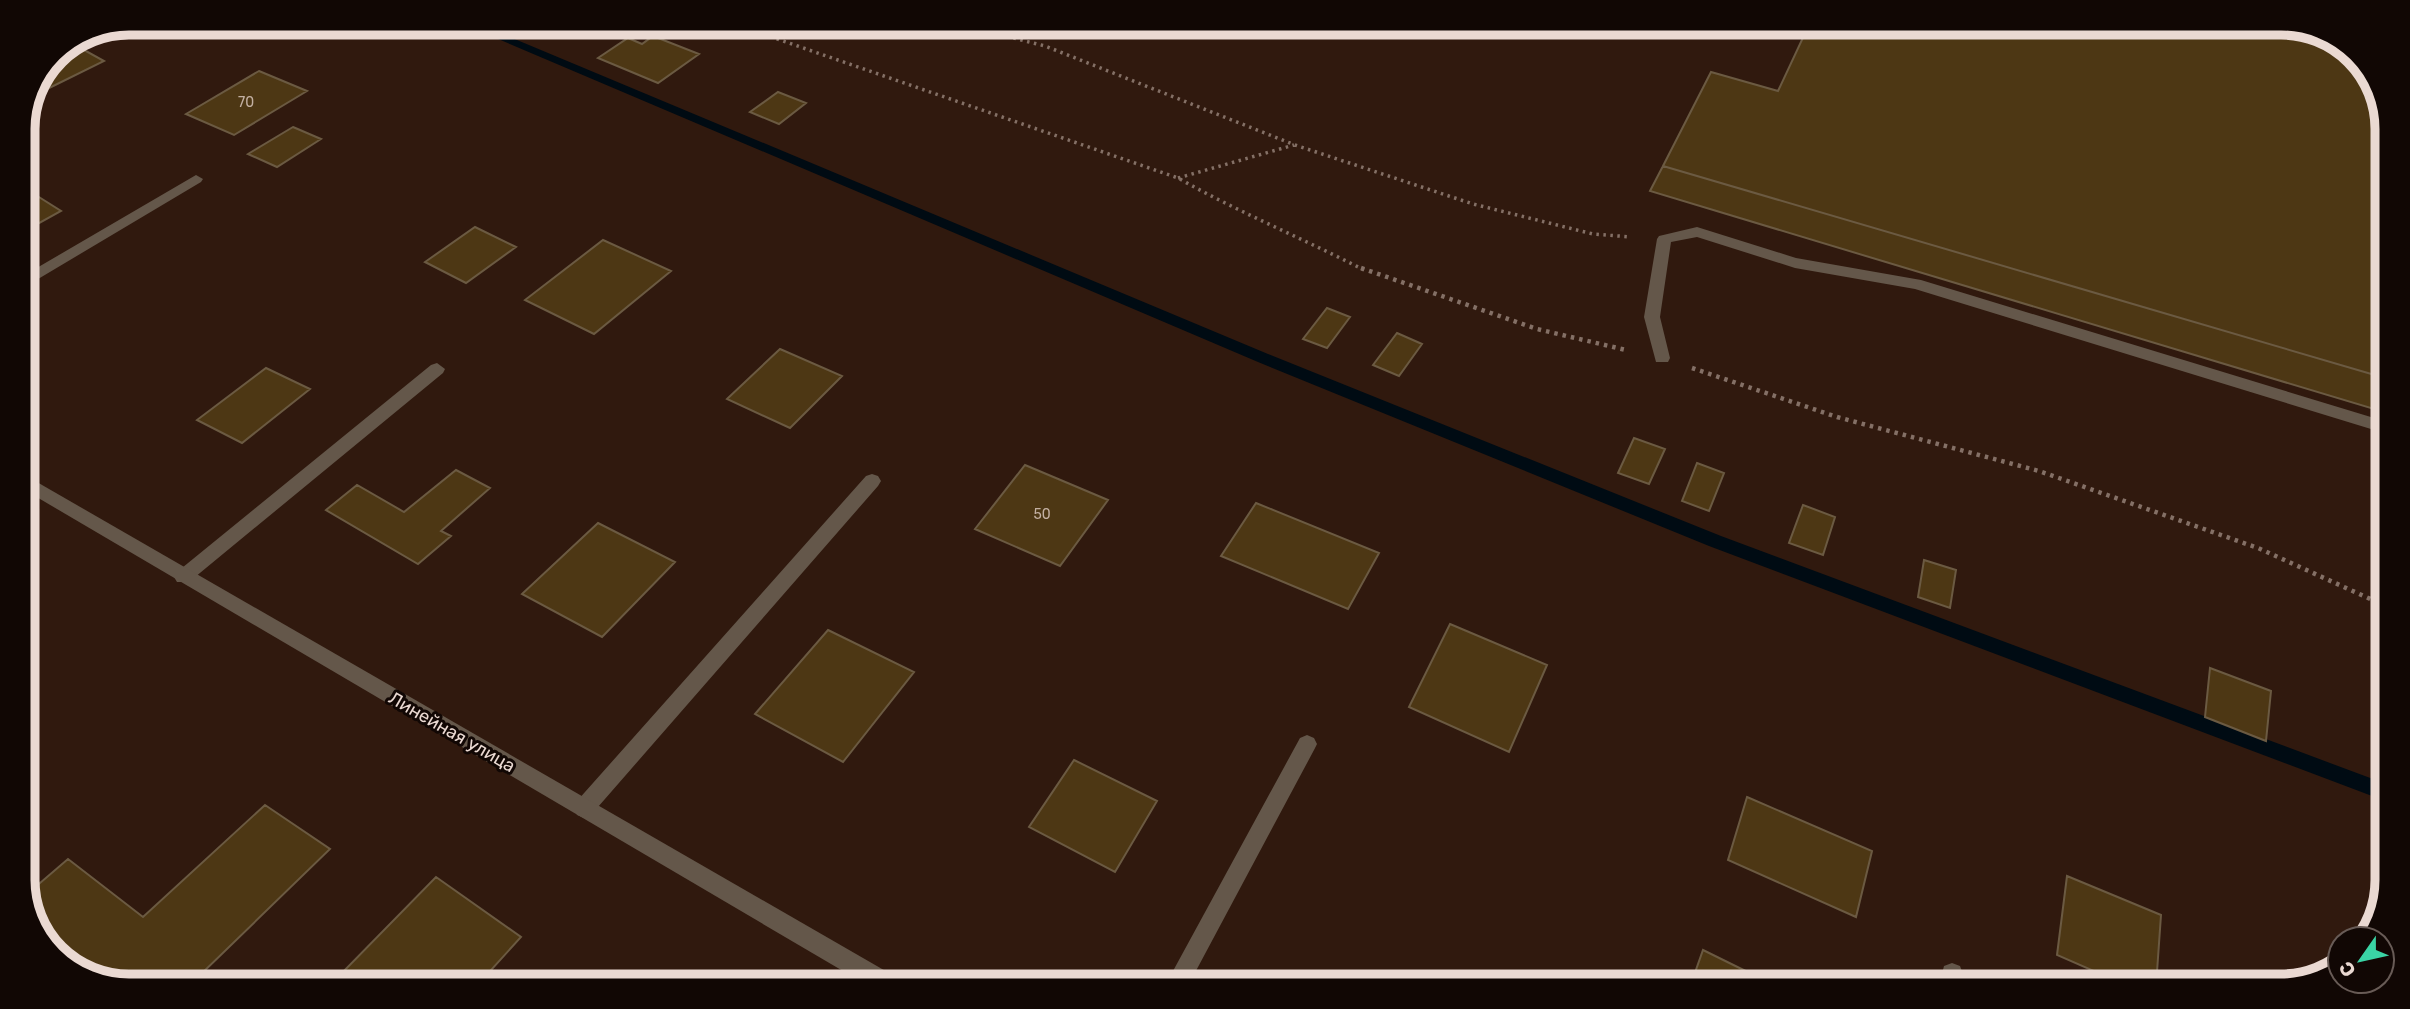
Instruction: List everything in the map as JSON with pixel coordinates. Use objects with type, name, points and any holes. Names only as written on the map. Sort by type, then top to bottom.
[{"type":"street","points":[[35,276],[196,179]]},
{"type":"street","points":[[1662,358],[1652,317],[1664,239],[1697,232],[1796,263],[1916,284],[2375,424]]},
{"type":"street","points":[[183,576],[437,369]]},
{"type":"street","points":[[584,808],[872,481]]},
{"type":"street","name":"Линейная улица","points":[[35,488],[869,974]]},
{"type":"street","points":[[1182,974],[1307,744]]},
{"type":"path","points":[[766,35],[1178,178],[1222,203],[1285,229],[1364,270],[1537,330],[1662,358],[1837,417],[2039,471],[2258,548],[2375,601]]},
{"type":"path","points":[[1002,35],[1045,46],[1295,145],[1473,204],[1593,234],[1664,239]]},
{"type":"path","points":[[1178,178],[1295,145]]},
{"type":"building","points":[[1804,35],[2281,35],[2317,42],[2338,54],[2356,72],[2365,87],[2373,111],[2375,375],[1663,166],[1711,72],[1778,91]]},
{"type":"building","points":[[653,36],[699,54],[658,83],[598,58],[628,38],[642,44]]},
{"type":"building","points":[[81,48],[104,61],[44,91],[54,72],[67,58]]},
{"type":"building","points":[[259,71],[307,91],[234,135],[186,114]]},
{"type":"building","points":[[778,92],[806,103],[779,124],[750,112]]},
{"type":"building","points":[[293,127],[321,139],[277,167],[248,154]]},
{"type":"building","points":[[1663,166],[2375,375],[2375,409],[1650,191]]},
{"type":"building","points":[[35,195],[61,211],[35,225]]},
{"type":"building","points":[[475,227],[516,247],[466,283],[425,262]]},
{"type":"building","points":[[603,240],[671,271],[594,334],[525,300]]},
{"type":"building","points":[[1327,308],[1350,317],[1327,348],[1303,339]]},
{"type":"building","points":[[1397,333],[1422,344],[1399,376],[1373,365]]},
{"type":"building","points":[[780,349],[842,376],[790,428],[727,399]]},
{"type":"building","points":[[266,368],[310,389],[242,443],[197,420]]},
{"type":"building","points":[[1634,438],[1665,449],[1649,484],[1618,473]]},
{"type":"building","points":[[1697,463],[1724,473],[1709,511],[1682,501]]},
{"type":"building","points":[[1025,465],[1108,500],[1060,566],[975,529]]},
{"type":"building","points":[[456,470],[490,488],[441,531],[451,536],[418,564],[326,510],[357,485],[404,512]]},
{"type":"building","points":[[1256,503],[1379,553],[1348,609],[1221,556]]},
{"type":"building","points":[[1803,505],[1835,517],[1823,555],[1789,543]]},
{"type":"building","points":[[598,523],[675,562],[602,637],[522,594]]},
{"type":"building","points":[[1924,560],[1956,570],[1950,608],[1918,597]]},
{"type":"building","points":[[1450,624],[1547,665],[1509,752],[1409,707]]},
{"type":"building","points":[[828,630],[914,672],[843,762],[755,714]]},
{"type":"building","points":[[2210,668],[2271,691],[2266,741],[2205,717]]},
{"type":"building","points":[[1074,760],[1157,801],[1115,872],[1029,827]]},
{"type":"building","points":[[1747,797],[1872,851],[1856,917],[1728,860]]},
{"type":"building","points":[[265,805],[330,849],[201,974],[129,974],[93,967],[72,955],[54,937],[42,916],[35,887],[68,859],[143,917]]},
{"type":"building","points":[[2067,876],[2161,915],[2157,974],[2101,974],[2057,955]]},
{"type":"building","points":[[436,877],[521,937],[487,974],[341,974]]},
{"type":"building","points":[[1703,950],[1752,974],[1695,974]]},
{"type":"waterway","points":[[495,35],[1263,358],[1715,541],[2375,789]]}]
